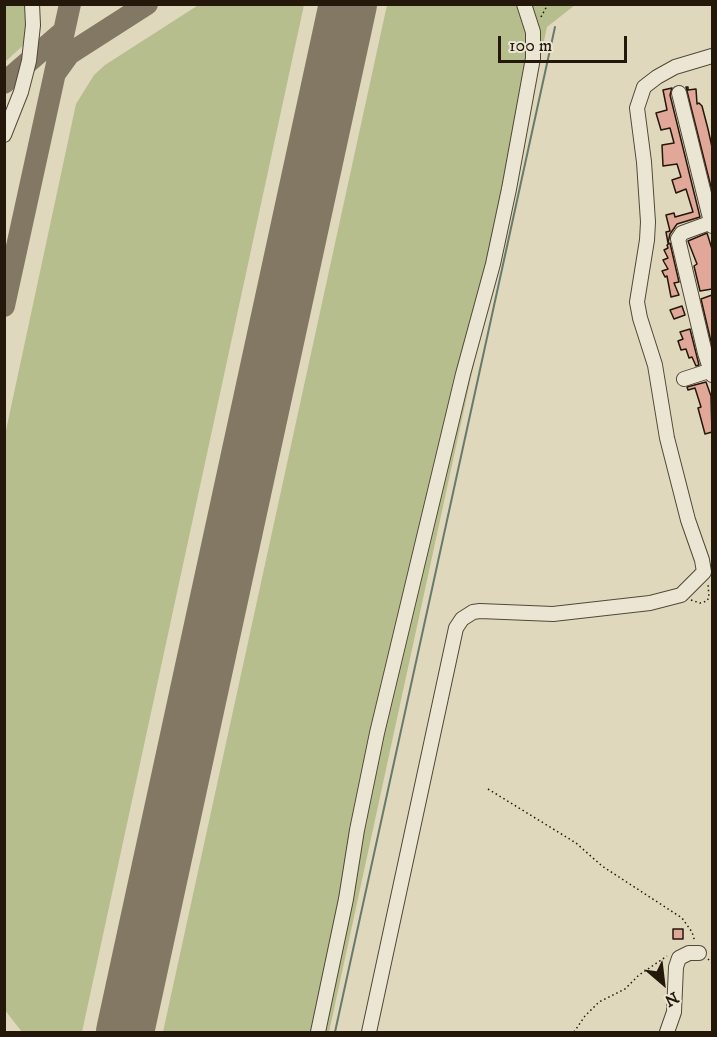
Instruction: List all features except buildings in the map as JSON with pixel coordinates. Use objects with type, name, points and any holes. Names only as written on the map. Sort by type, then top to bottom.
[{"type":"street","points":[[4,135],[21,92],[29,61],[33,26],[32,4]]},
{"type":"street","points":[[318,1032],[377,733],[507,200],[533,58],[533,32],[524,4]]},
{"type":"street","points":[[369,1032],[456,628],[462,619],[473,612],[553,614],[635,606],[679,596],[687,591],[704,572],[667,438],[655,365],[637,302],[648,222],[637,108],[644,87],[657,77],[675,67],[712,56]]},
{"type":"street","points":[[680,93],[712,223],[682,233],[678,239],[712,372],[684,379]]},
{"type":"street","points":[[667,1032],[674,1012],[676,967],[679,958],[689,953],[699,952]]},
{"type":"path","points":[[679,596],[700,603],[707,601],[707,583],[704,572]]},
{"type":"path","points":[[488,789],[576,843],[602,866],[682,918],[692,932],[699,952]]},
{"type":"path","points":[[574,1032],[599,1002],[625,989],[661,958],[670,955],[679,958]]},
{"type":"green space","points":[[200,4],[304,5],[82,1032],[22,1032],[4,1009],[5,435],[76,104],[94,75],[105,65]]},
{"type":"green space","points":[[5,5],[38,5],[29,40],[5,62]]},
{"type":"green space","points":[[387,5],[575,5],[547,27],[329,1032],[163,1032]]},
{"type":"waterway","points":[[335,1032],[555,27]]},
{"type":"taxiway","points":[[4,306],[70,4]]},
{"type":"taxiway","points":[[56,72],[69,54],[147,4]]},
{"type":"taxiway","points":[[4,83],[64,31]]},
{"type":"runway","points":[[125,1032],[348,4]]}]
